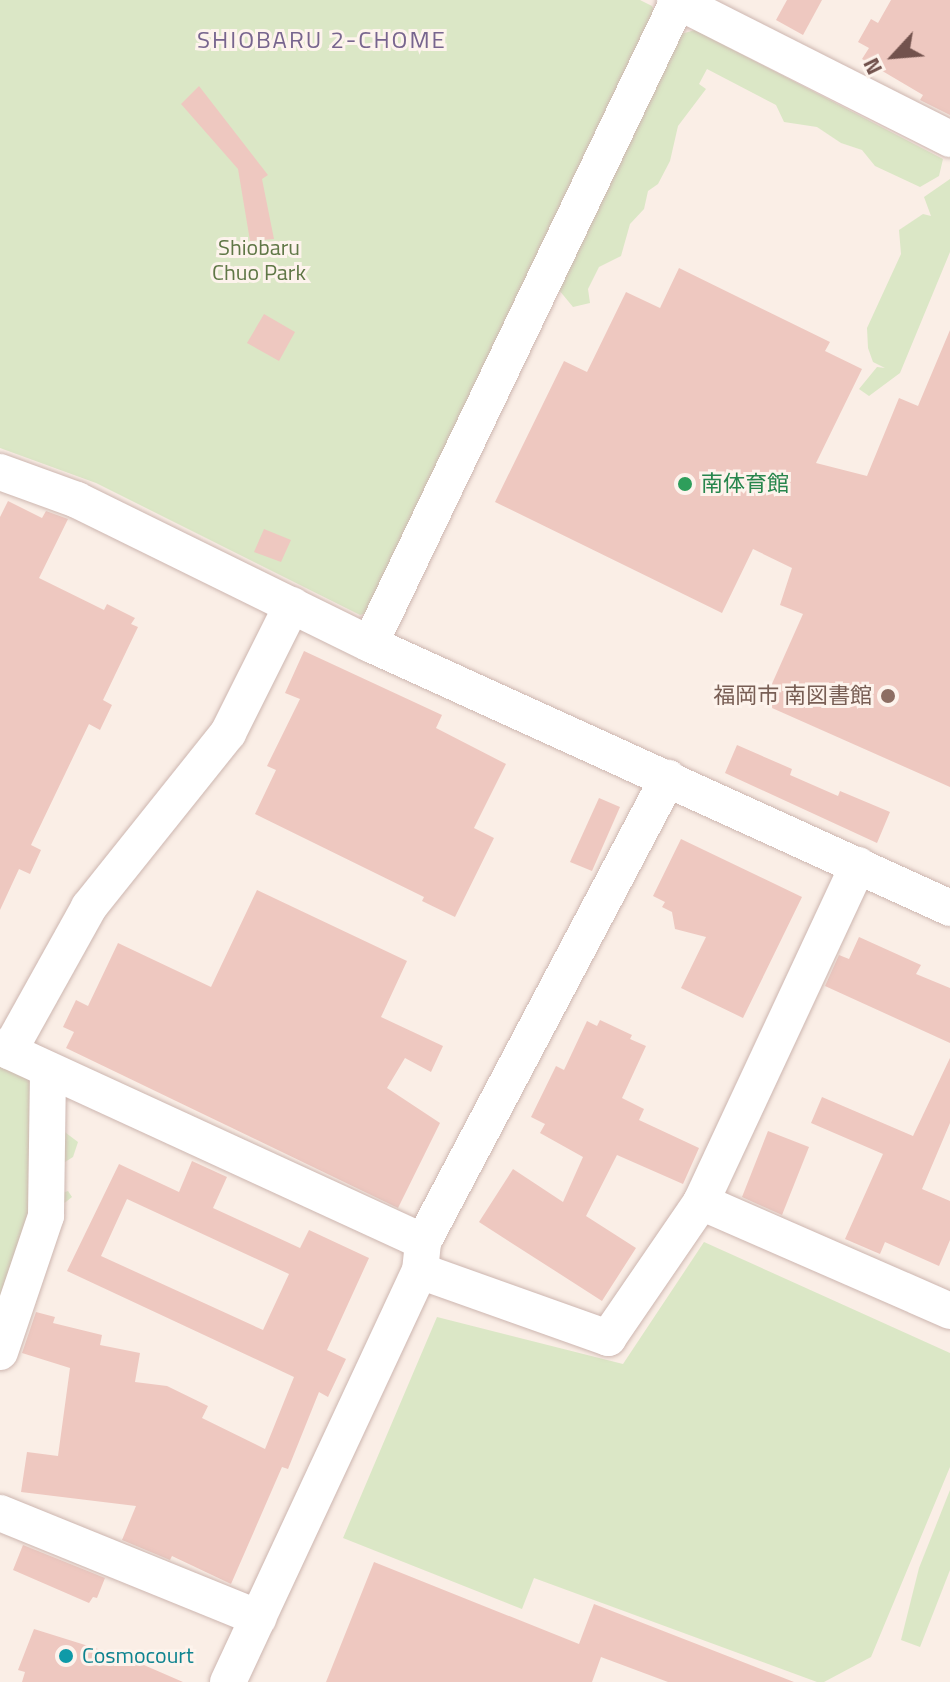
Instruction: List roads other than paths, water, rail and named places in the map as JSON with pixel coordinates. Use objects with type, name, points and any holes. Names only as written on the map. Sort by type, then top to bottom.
[{"type":"street","points":[[370,644],[677,1],[950,139]]},
{"type":"street","points":[[0,472],[77,500],[370,644],[858,865],[948,901]]},
{"type":"street","points":[[292,605],[228,733],[89,907],[5,1049],[422,1256],[608,1338],[701,1202],[858,865]]},
{"type":"street","points":[[228,1682],[422,1256],[668,778]]},
{"type":"street","points":[[0,1352],[46,1216],[48,1071]]},
{"type":"street","points":[[701,1202],[950,1311]]},
{"type":"street","points":[[0,1513],[258,1618]]},
{"type":"place","name":"南体育館","points":[[685,484]]},
{"type":"place","name":"福岡市 南図書館","points":[[888,696]]},
{"type":"place","name":"Cosmocourt","points":[[66,1656]]},
{"type":"district","name":"SHIOBARU 2-CHOME","points":[[322,40]]},
{"type":"park label","name":"Shiobaru Chuo Park","points":[[259,260]]}]
